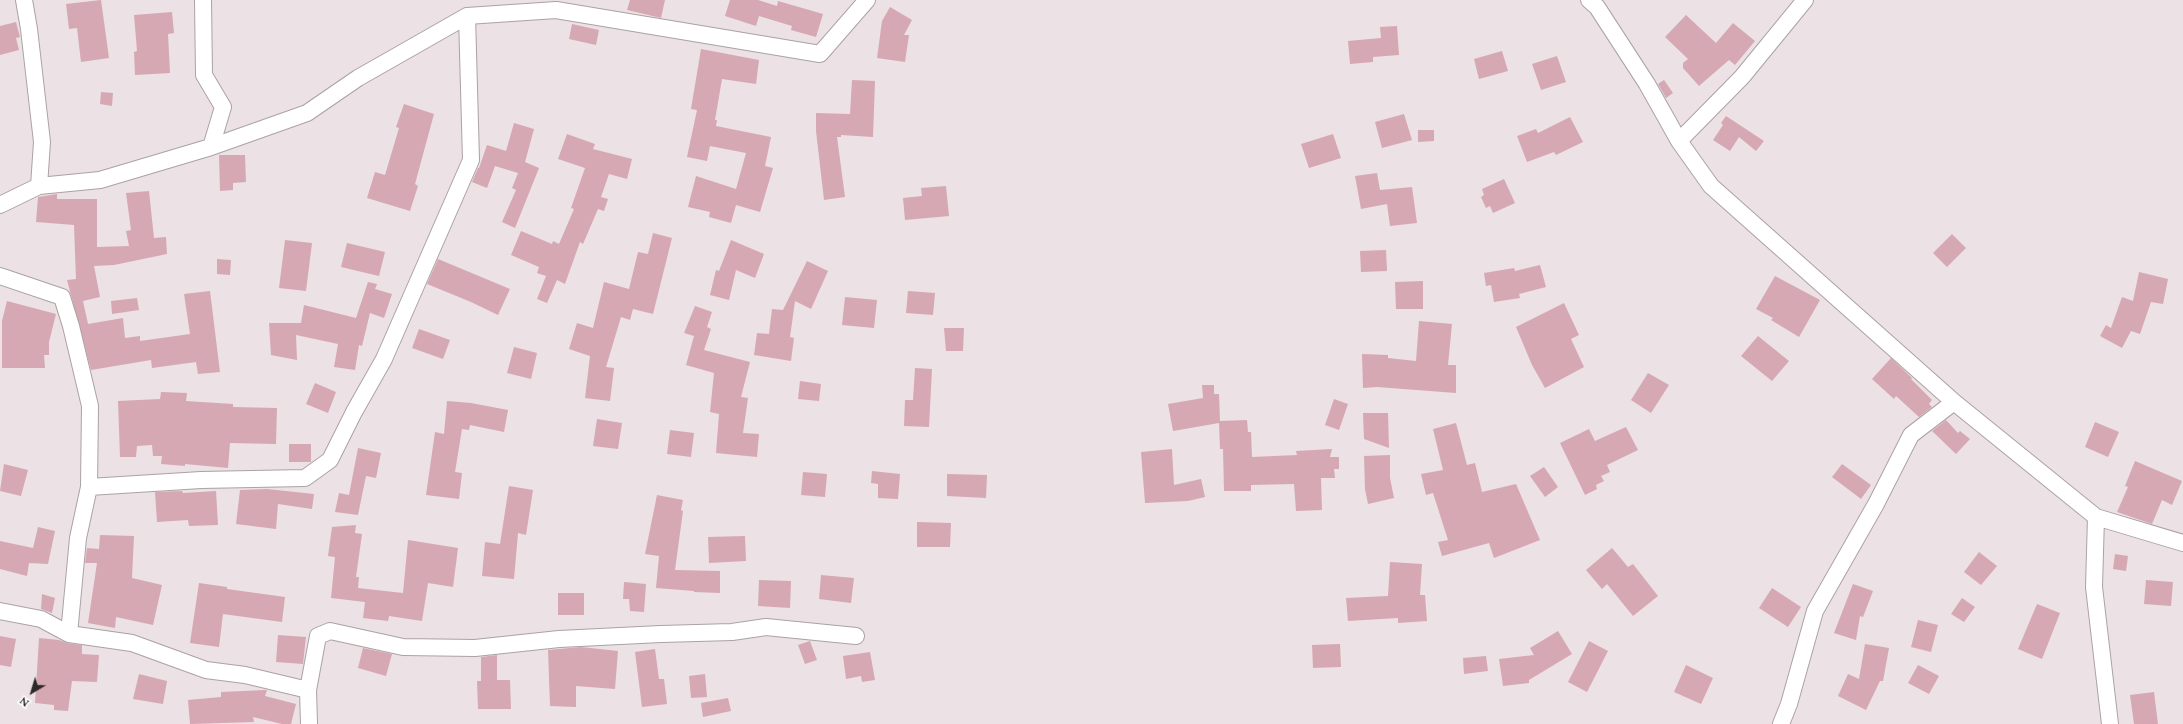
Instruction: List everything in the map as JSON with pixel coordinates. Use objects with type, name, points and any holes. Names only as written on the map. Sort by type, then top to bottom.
[{"type":"street","points":[[24,0],[29,29],[42,142],[39,186]]},
{"type":"street","points":[[203,0],[204,75],[223,107],[211,147]]},
{"type":"street","points":[[0,205],[39,186],[100,180],[211,147],[307,113],[358,78],[468,16],[556,10],[820,54],[867,0]]},
{"type":"street","points":[[1589,0],[1597,7],[1643,77],[1679,141],[1712,186],[1954,402],[2096,517],[2183,543]]},
{"type":"street","points":[[1679,141],[1742,76],[1805,0]]},
{"type":"street","points":[[89,487],[201,480],[306,478],[330,460],[354,412],[384,359],[471,160],[468,16]]},
{"type":"street","points":[[0,276],[62,297],[71,326],[90,406],[89,487],[78,538],[69,634]]},
{"type":"street","points":[[1781,724],[1789,704],[1815,611],[1876,504],[1911,435],[1954,402]]},
{"type":"street","points":[[2096,517],[2094,587],[2110,724]]},
{"type":"street","points":[[0,611],[41,619],[69,634],[132,643],[206,670],[245,675],[308,690]]},
{"type":"street","points":[[308,724],[308,690],[318,636],[330,631],[404,647],[475,648],[559,639],[732,632],[766,627],[856,636]]},
{"type":"building","points":[[101,0],[109,58],[81,62],[77,28],[69,29],[66,4]]},
{"type":"building","points":[[630,0],[665,0],[661,18],[627,10]]},
{"type":"building","points":[[730,0],[758,0],[777,6],[778,1],[823,14],[816,37],[791,30],[792,26],[759,16],[756,26],[725,16]]},
{"type":"building","points":[[890,7],[912,20],[904,35],[909,35],[905,62],[877,58],[882,21]]},
{"type":"building","points":[[172,12],[174,33],[168,34],[170,73],[135,75],[134,52],[137,51],[134,15]]},
{"type":"building","points":[[1686,15],[1716,43],[1733,23],[1755,41],[1735,65],[1729,60],[1699,86],[1683,68],[1683,63],[1688,59],[1665,37]]},
{"type":"building","points":[[16,22],[20,37],[16,38],[19,50],[0,55],[0,26]]},
{"type":"building","points":[[572,24],[599,30],[596,45],[569,39]]},
{"type":"building","points":[[1397,26],[1399,55],[1373,57],[1373,62],[1350,64],[1348,41],[1381,38],[1380,27]]},
{"type":"building","points":[[701,49],[759,60],[756,84],[722,79],[715,120],[717,120],[716,126],[771,137],[765,166],[773,168],[760,212],[736,205],[731,223],[709,217],[710,212],[688,207],[696,176],[736,189],[746,153],[710,146],[707,161],[687,157],[697,110],[691,109]]},
{"type":"building","points":[[1502,51],[1508,71],[1479,79],[1474,59]]},
{"type":"building","points":[[1557,56],[1566,82],[1541,90],[1532,64]]},
{"type":"building","points":[[852,80],[875,81],[873,137],[841,135],[841,137],[837,137],[845,197],[824,200],[816,131],[816,113],[850,114]]},
{"type":"building","points":[[1664,80],[1673,93],[1666,98],[1658,84]]},
{"type":"building","points":[[101,92],[113,93],[112,106],[100,104]]},
{"type":"building","points":[[404,104],[434,114],[415,184],[418,186],[410,211],[367,198],[375,172],[385,175],[399,128],[396,127]]},
{"type":"building","points":[[1404,114],[1412,140],[1382,148],[1375,122]]},
{"type":"building","points":[[1726,116],[1764,141],[1756,151],[1739,137],[1730,151],[1713,140],[1723,125],[1721,123]]},
{"type":"building","points":[[1570,117],[1583,142],[1556,155],[1554,152],[1527,162],[1517,136],[1536,129],[1538,133]]},
{"type":"building","points":[[514,123],[534,129],[525,162],[539,168],[515,228],[502,222],[516,190],[512,188],[518,173],[495,166],[487,188],[472,182],[479,168],[487,145],[506,151]]},
{"type":"building","points":[[1418,130],[1434,130],[1434,141],[1418,142]]},
{"type":"building","points":[[567,134],[595,144],[593,149],[632,159],[627,179],[609,174],[601,197],[608,199],[604,211],[598,209],[583,244],[580,242],[565,284],[557,280],[547,303],[537,299],[546,276],[537,273],[539,267],[511,255],[521,231],[552,244],[553,241],[559,244],[574,209],[571,208],[585,168],[558,159]]},
{"type":"building","points":[[1333,134],[1341,158],[1309,168],[1301,144]]},
{"type":"building","points":[[219,155],[245,155],[246,182],[233,183],[233,190],[220,191]]},
{"type":"building","points":[[1377,173],[1380,190],[1412,187],[1417,223],[1390,226],[1387,204],[1361,209],[1355,176]]},
{"type":"building","points":[[1504,179],[1515,203],[1493,213],[1490,206],[1486,208],[1481,197],[1484,195],[1482,189]]},
{"type":"building","points":[[946,186],[949,216],[905,220],[903,198],[922,196],[921,188]]},
{"type":"building","points":[[149,191],[154,238],[166,237],[167,254],[114,265],[94,266],[100,297],[83,301],[88,324],[123,318],[125,338],[140,336],[140,341],[190,334],[184,294],[210,291],[220,372],[198,374],[196,362],[152,368],[151,360],[91,370],[67,280],[76,279],[74,225],[36,222],[38,197],[57,194],[57,199],[97,199],[97,247],[129,246],[126,231],[131,230],[126,193]]},
{"type":"building","points":[[653,233],[672,238],[653,314],[633,309],[630,320],[621,317],[606,367],[614,368],[610,401],[585,398],[590,356],[569,349],[577,323],[593,328],[604,282],[629,289],[638,252],[648,254]]},
{"type":"building","points":[[1952,234],[1966,248],[1947,267],[1933,253]]},
{"type":"building","points":[[285,240],[312,243],[306,291],[279,288]]},
{"type":"building","points":[[731,240],[764,254],[755,278],[736,270],[729,300],[710,295],[716,270],[719,271]]},
{"type":"building","points":[[347,243],[385,252],[379,276],[341,267]]},
{"type":"building","points":[[1386,250],[1387,271],[1361,272],[1360,251]]},
{"type":"building","points":[[217,259],[231,260],[230,275],[217,274]]},
{"type":"building","points":[[438,259],[510,289],[498,315],[427,284]]},
{"type":"building","points":[[807,261],[828,271],[811,309],[795,301],[790,337],[794,338],[791,361],[754,355],[757,333],[769,334],[772,309],[783,310]]},
{"type":"building","points":[[1540,265],[1546,287],[1519,294],[1520,298],[1494,302],[1491,285],[1486,286],[1484,273],[1514,268],[1515,271]]},
{"type":"building","points":[[2139,272],[2168,279],[2163,304],[2151,302],[2140,334],[2131,331],[2122,348],[2100,336],[2106,325],[2111,328],[2122,297],[2133,301]]},
{"type":"building","points":[[1775,276],[1820,300],[1799,337],[1771,320],[1773,318],[1756,309]]},
{"type":"building","points":[[1423,281],[1423,309],[1396,309],[1395,282]]},
{"type":"building","points":[[368,282],[377,284],[375,289],[392,294],[384,318],[370,313],[362,346],[359,345],[355,370],[334,367],[338,344],[296,335],[297,360],[271,355],[269,323],[301,323],[304,305],[356,318]]},
{"type":"building","points":[[908,291],[935,293],[933,315],[906,313]]},
{"type":"building","points":[[845,297],[877,300],[874,328],[842,325]]},
{"type":"building","points":[[137,298],[139,310],[112,314],[111,301]]},
{"type":"building","points":[[7,301],[56,314],[49,342],[49,355],[44,355],[45,368],[2,368],[2,321]]},
{"type":"building","points":[[1564,303],[1579,335],[1571,339],[1584,367],[1545,388],[1532,365],[1516,327]]},
{"type":"building","points":[[695,306],[712,312],[707,327],[711,329],[704,350],[750,362],[741,397],[748,398],[743,433],[759,434],[757,457],[716,453],[719,414],[710,412],[714,373],[686,365],[694,336],[684,333]]},
{"type":"building","points":[[1419,321],[1452,324],[1448,365],[1456,365],[1456,393],[1377,387],[1363,388],[1362,354],[1388,355],[1388,358],[1416,361]]},
{"type":"building","points":[[944,328],[964,328],[963,351],[946,351]]},
{"type":"building","points":[[419,329],[450,340],[443,359],[412,348]]},
{"type":"building","points":[[1758,336],[1789,361],[1772,381],[1741,356]]},
{"type":"building","points":[[514,347],[537,353],[531,379],[507,373]]},
{"type":"building","points":[[1891,358],[1932,400],[1929,404],[1932,407],[1919,417],[1896,396],[1894,399],[1872,379]]},
{"type":"building","points":[[915,368],[932,369],[929,427],[904,426],[905,400],[913,400]]},
{"type":"building","points":[[1648,373],[1669,385],[1651,413],[1631,400]]},
{"type":"building","points":[[800,381],[821,384],[819,401],[798,399]]},
{"type":"building","points":[[315,383],[336,392],[328,413],[306,404]]},
{"type":"building","points":[[1202,385],[1214,385],[1214,394],[1219,394],[1220,421],[1247,420],[1248,432],[1251,432],[1252,457],[1297,455],[1296,451],[1332,449],[1330,457],[1339,457],[1339,469],[1334,469],[1335,478],[1321,478],[1322,510],[1296,511],[1294,484],[1251,485],[1251,491],[1224,491],[1223,449],[1220,449],[1219,423],[1173,431],[1168,404],[1203,398]]},
{"type":"building","points":[[161,392],[187,393],[186,401],[233,404],[233,407],[277,408],[276,444],[230,443],[228,468],[185,464],[185,466],[161,464],[162,456],[153,456],[152,445],[137,446],[136,457],[120,457],[118,401],[160,399]]},
{"type":"building","points":[[1334,399],[1348,404],[1339,430],[1325,425]]},
{"type":"building","points":[[447,401],[471,403],[508,410],[504,432],[470,425],[469,430],[462,429],[455,472],[462,473],[459,499],[426,495],[435,432],[444,434]]},
{"type":"building","points":[[1363,413],[1388,413],[1389,448],[1364,439]]},
{"type":"building","points":[[597,419],[622,423],[618,449],[593,446]]},
{"type":"building","points":[[1946,420],[1958,433],[1960,431],[1970,439],[1956,454],[1932,431]]},
{"type":"building","points":[[2095,422],[2119,432],[2108,457],[2085,447]]},
{"type":"building","points":[[1456,423],[1467,465],[1475,463],[1482,492],[1516,484],[1540,540],[1494,558],[1489,543],[1442,556],[1438,542],[1448,540],[1433,493],[1426,495],[1421,474],[1443,470],[1433,429]]},
{"type":"building","points":[[1626,427],[1638,450],[1607,465],[1610,472],[1601,476],[1604,481],[1596,485],[1597,489],[1585,495],[1560,443],[1589,429],[1595,441]]},
{"type":"building","points":[[670,430],[694,433],[691,457],[667,454]]},
{"type":"building","points":[[289,444],[311,444],[311,462],[289,462]]},
{"type":"building","points":[[358,448],[381,453],[376,478],[366,476],[358,515],[335,512],[339,493],[349,495]]},
{"type":"building","points":[[1172,449],[1174,485],[1201,479],[1205,497],[1188,501],[1145,503],[1141,452]]},
{"type":"building","points":[[1390,455],[1390,478],[1394,498],[1368,504],[1365,489],[1364,456]]},
{"type":"building","points":[[2135,461],[2182,481],[2172,505],[2162,500],[2152,524],[2117,512],[2128,487],[2125,486]]},
{"type":"building","points":[[4,464],[28,470],[21,496],[0,491]]},
{"type":"building","points":[[1842,464],[1871,485],[1861,499],[1832,477]]},
{"type":"building","points":[[1544,467],[1558,487],[1545,497],[1530,476]]},
{"type":"building","points":[[872,471],[900,474],[898,499],[878,498],[878,484],[871,483]]},
{"type":"building","points":[[803,472],[827,474],[825,497],[801,495]]},
{"type":"building","points":[[947,474],[987,475],[986,498],[947,496]]},
{"type":"building","points":[[509,486],[533,490],[526,535],[518,533],[514,579],[482,576],[485,542],[500,544]]},
{"type":"building","points":[[267,489],[314,494],[312,509],[278,504],[276,529],[236,524],[240,490]]},
{"type":"building","points":[[182,491],[183,493],[216,491],[218,525],[189,526],[188,520],[157,522],[155,492]]},
{"type":"building","points":[[657,495],[683,500],[681,510],[683,511],[675,570],[720,571],[720,593],[656,588],[659,556],[645,554]]},
{"type":"building","points":[[917,522],[951,523],[950,547],[917,547]]},
{"type":"building","points":[[356,525],[355,533],[362,534],[356,577],[359,577],[358,588],[403,593],[408,540],[458,548],[453,587],[428,583],[422,621],[389,616],[388,621],[363,618],[365,602],[331,598],[335,557],[328,556],[332,527]]},
{"type":"building","points":[[38,527],[55,531],[48,564],[29,563],[27,576],[0,569],[0,541],[33,548]]},
{"type":"building","points":[[100,535],[134,536],[132,578],[162,585],[153,625],[116,617],[115,628],[88,623],[97,563],[85,563],[87,548],[99,549]]},
{"type":"building","points":[[745,536],[746,561],[709,563],[708,537]]},
{"type":"building","points":[[1612,548],[1628,567],[1633,564],[1658,596],[1633,616],[1607,584],[1602,589],[1586,570]]},
{"type":"building","points":[[1979,552],[1997,566],[1981,585],[1964,572]]},
{"type":"building","points":[[2115,554],[2128,556],[2126,571],[2113,569]]},
{"type":"building","points":[[1390,562],[1422,564],[1420,595],[1425,595],[1427,621],[1398,623],[1398,618],[1348,621],[1346,598],[1388,596]]},
{"type":"building","points":[[821,575],[854,578],[851,603],[819,599]]},
{"type":"building","points":[[759,580],[791,581],[790,608],[758,606]]},
{"type":"building","points":[[2146,580],[2173,582],[2171,606],[2144,604]]},
{"type":"building","points":[[624,582],[646,584],[644,612],[630,611],[629,599],[623,599]]},
{"type":"building","points":[[199,583],[227,587],[227,589],[285,597],[282,622],[223,614],[219,647],[190,643]]},
{"type":"building","points":[[1853,584],[1873,591],[1863,617],[1860,616],[1856,640],[1834,633]]},
{"type":"building","points":[[1772,588],[1801,607],[1788,627],[1759,608]]},
{"type":"building","points":[[558,593],[584,593],[584,615],[558,615]]},
{"type":"building","points":[[42,594],[55,598],[52,613],[41,609]]},
{"type":"building","points":[[1962,598],[1975,607],[1964,622],[1951,614]]},
{"type":"building","points":[[2037,604],[2060,613],[2042,659],[2018,649]]},
{"type":"building","points":[[1918,620],[1938,625],[1931,652],[1911,647]]},
{"type":"building","points":[[1558,631],[1572,654],[1529,680],[1529,683],[1503,686],[1499,659],[1534,655],[1530,648]]},
{"type":"building","points":[[278,635],[306,637],[303,664],[276,662]]},
{"type":"building","points":[[0,636],[16,639],[11,667],[0,665]]},
{"type":"building","points":[[39,638],[59,640],[67,643],[82,645],[82,654],[99,655],[97,682],[72,681],[68,711],[54,710],[54,705],[35,703]]},
{"type":"building","points":[[810,641],[817,660],[805,664],[798,645]]},
{"type":"building","points":[[1589,641],[1608,651],[1587,692],[1568,682]]},
{"type":"building","points":[[1340,644],[1341,667],[1313,668],[1312,645]]},
{"type":"building","points":[[1865,644],[1889,648],[1883,681],[1880,681],[1866,710],[1838,696],[1848,674],[1859,679]]},
{"type":"building","points":[[581,647],[618,651],[615,689],[576,686],[576,707],[550,706],[548,650]]},
{"type":"building","points":[[363,648],[392,654],[386,676],[358,668]]},
{"type":"building","points":[[655,649],[659,679],[664,679],[667,704],[642,707],[635,652]]},
{"type":"building","points":[[870,652],[875,680],[862,682],[861,676],[846,679],[843,656]]},
{"type":"building","points":[[497,655],[497,680],[510,680],[511,709],[478,709],[477,681],[481,681],[481,657]]},
{"type":"building","points":[[1486,656],[1488,671],[1464,674],[1463,658]]},
{"type":"building","points":[[1686,665],[1713,678],[1701,704],[1674,692]]},
{"type":"building","points":[[1918,665],[1939,676],[1929,694],[1908,683]]},
{"type":"building","points":[[139,674],[167,681],[163,704],[133,699]]},
{"type":"building","points":[[705,674],[707,697],[691,698],[689,676]]},
{"type":"building","points":[[267,690],[265,696],[296,704],[291,724],[282,724],[253,717],[254,722],[190,724],[188,700],[221,697],[221,692]]},
{"type":"building","points":[[2154,692],[2158,724],[2134,724],[2130,695]]},
{"type":"building","points":[[728,698],[731,711],[703,717],[701,703]]}]
